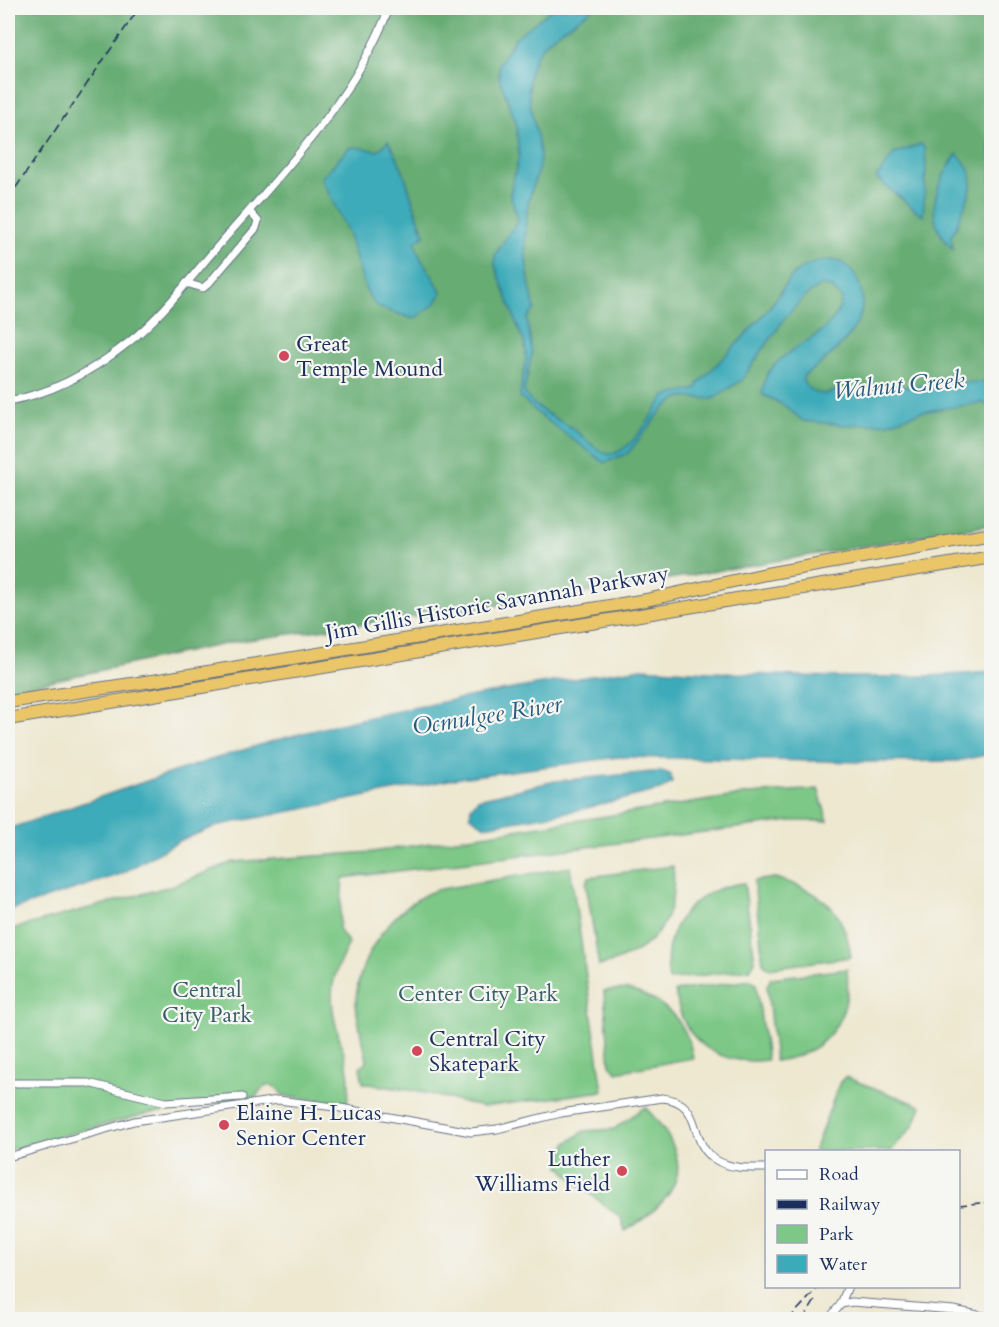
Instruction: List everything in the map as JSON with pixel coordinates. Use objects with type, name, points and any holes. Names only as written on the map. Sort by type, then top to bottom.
[{"type":"highway","name":"Jim Gillis Historic Savannah Parkway","points":[[8,702],[159,680],[590,610],[992,534]]},
{"type":"highway","name":"Jim Gillis Historic Savannah Parkway","points":[[8,719],[992,557]]},
{"type":"street","points":[[8,401],[57,386],[99,363],[144,328],[249,211],[326,118],[373,44],[389,8]]},
{"type":"street","points":[[186,283],[203,288],[208,283],[255,228],[258,221],[249,211]]},
{"type":"street","points":[[8,1083],[88,1083],[166,1102],[242,1097]]},
{"type":"street","points":[[8,1156],[134,1121],[278,1100],[335,1107],[471,1132],[580,1110],[662,1098],[676,1100],[687,1108],[701,1144],[717,1160],[734,1166],[765,1168]]},
{"type":"street","points":[[828,1320],[841,1304],[848,1288]]},
{"type":"street","points":[[841,1304],[852,1302],[938,1308],[976,1313],[992,1318]]},
{"type":"green space","points":[[8,8],[991,8],[991,525],[579,594],[234,642],[8,690]]},
{"type":"green space","name":"Central City Park","points":[[818,789],[828,821],[791,821],[343,878],[339,930],[349,943],[335,976],[332,997],[333,1011],[348,1075],[347,1103],[284,1096],[276,1087],[269,1085],[261,1089],[256,1097],[146,1114],[8,1150],[8,930],[171,886],[233,862],[372,852],[749,794]]},
{"type":"green space","points":[[673,866],[671,904],[658,933],[634,953],[599,966],[586,883],[589,877]]},
{"type":"green space","name":"Center City Park","points":[[570,867],[603,1091],[483,1107],[420,1092],[363,1083],[360,1067],[367,1061],[356,1008],[358,984],[371,950],[393,920],[421,897],[436,890]]},
{"type":"green space","points":[[775,878],[805,889],[828,904],[843,926],[851,957],[769,968],[763,963],[754,881]]},
{"type":"green space","points":[[744,883],[755,961],[750,969],[669,980],[670,944],[675,928],[684,914],[709,893]]},
{"type":"green space","points":[[847,969],[845,1004],[832,1032],[808,1051],[775,1061],[767,986],[771,978]]},
{"type":"green space","points":[[751,980],[756,984],[767,1060],[733,1059],[705,1046],[685,1024],[675,991]]},
{"type":"green space","points":[[626,989],[651,999],[671,1013],[685,1032],[693,1058],[617,1072],[610,1065],[604,991]]},
{"type":"green space","points":[[845,1077],[921,1106],[914,1125],[892,1150],[814,1150],[840,1082]]},
{"type":"green space","name":"Luther Williams Field","points":[[645,1107],[672,1144],[677,1160],[677,1175],[672,1189],[661,1203],[625,1231],[621,1218],[574,1181],[560,1166],[566,1144],[584,1131],[614,1129]]},
{"type":"water","points":[[554,8],[593,8],[540,49],[531,70],[529,82],[529,95],[540,156],[528,204],[525,231],[527,270],[535,309],[527,319],[532,352],[524,391],[536,406],[572,428],[604,453],[613,454],[622,450],[639,434],[665,396],[697,389],[698,384],[748,333],[793,276],[811,264],[829,260],[844,264],[854,274],[861,290],[862,306],[856,326],[842,344],[803,377],[803,381],[810,389],[826,394],[836,391],[991,381],[991,405],[981,403],[921,412],[888,423],[846,425],[803,421],[785,406],[762,394],[767,374],[788,354],[821,332],[837,312],[842,299],[833,289],[822,285],[804,297],[785,318],[742,380],[713,399],[680,397],[663,409],[628,453],[605,463],[541,416],[520,397],[526,348],[495,265],[495,255],[518,220],[510,194],[519,156],[516,123],[499,78],[499,63],[516,37]]},
{"type":"water","points":[[388,141],[400,164],[425,235],[415,242],[417,249],[441,293],[436,303],[414,319],[380,308],[372,301],[365,288],[348,232],[321,178],[349,148],[357,147],[378,151]]},
{"type":"water","points":[[921,144],[925,149],[926,169],[923,216],[876,178],[894,154]]},
{"type":"water","points":[[957,154],[968,168],[972,181],[957,226],[951,236],[953,249],[943,238],[934,214],[938,190]]},
{"type":"water","name":"Ocmulgee River","points":[[641,668],[860,677],[991,672],[991,754],[957,761],[860,762],[619,757],[459,778],[220,825],[181,840],[121,874],[8,911],[8,829],[143,782],[280,739],[369,717],[459,699]]},
{"type":"water","points":[[662,771],[670,774],[672,783],[660,790],[579,810],[485,826],[470,816],[471,807],[478,799],[555,781]]},
{"type":"railway","points":[[8,199],[139,8]]},
{"type":"railway","points":[[960,1205],[992,1202]]},
{"type":"railway","points":[[788,1320],[818,1288]]},
{"type":"railway","points":[[803,1320],[816,1299]]},
{"type":"place","name":"Great Temple Mound","points":[[284,356]]},
{"type":"place","name":"Central City Skatepark","points":[[417,1051]]},
{"type":"place","name":"Elaine H. Lucas Senior Center","points":[[224,1125]]},
{"type":"place","name":"Luther Williams Field","points":[[622,1171]]},
{"type":"water label","name":"Walnut Creek","points":[[899,385]]}]
